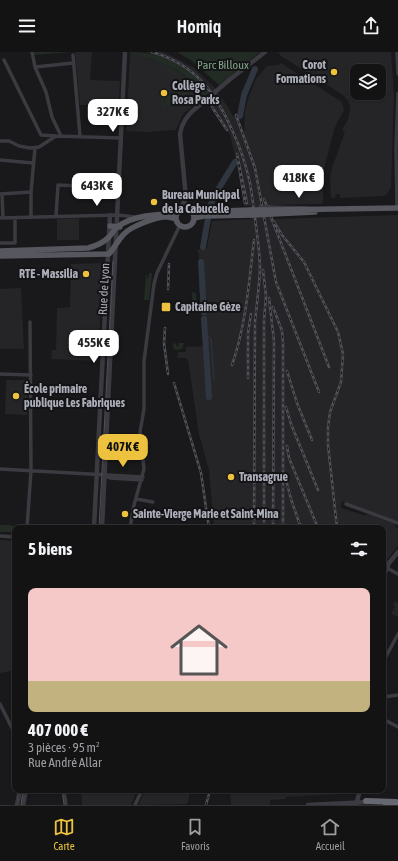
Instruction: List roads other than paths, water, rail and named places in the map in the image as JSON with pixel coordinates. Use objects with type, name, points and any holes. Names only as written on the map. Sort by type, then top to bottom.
[{"type":"highway","points":[[366,801],[397,804]]},
{"type":"highway","points":[[387,804],[397,804]]},
{"type":"main road","points":[[0,256],[109,254],[125,232],[136,226],[159,218],[177,215],[183,210],[215,212],[271,210],[310,213],[327,210],[398,208]]},
{"type":"main road","points":[[192,211],[194,218]]},
{"type":"main road","points":[[177,215],[180,225],[184,227],[189,226],[194,218],[205,212]]},
{"type":"main road","points":[[0,251],[88,248],[97,246],[110,237],[117,228],[140,217],[157,214],[177,215]]},
{"type":"main road","points":[[110,226],[117,228],[136,226]]},
{"type":"street","name":"Rue de Lyon","points":[[102,525],[125,52]]},
{"type":"street","points":[[177,215],[179,209],[185,203],[186,193],[180,134],[181,128],[189,115],[229,80],[265,52]]},
{"type":"street","points":[[397,52],[398,74]]},
{"type":"street","points":[[32,54],[35,67],[46,92],[52,117],[61,136]]},
{"type":"street","points":[[73,55],[80,136]]},
{"type":"street","points":[[4,60],[41,135],[121,138]]},
{"type":"street","points":[[35,67],[73,63]]},
{"type":"street","points":[[398,92],[396,149],[398,208]]},
{"type":"street","points":[[0,141],[9,141],[27,148],[35,148],[56,136]]},
{"type":"street","points":[[31,217],[31,192],[35,148]]},
{"type":"street","points":[[0,160],[33,163]]},
{"type":"street","points":[[56,216],[58,185],[119,188]]},
{"type":"street","points":[[31,192],[1,194],[1,218],[110,215],[140,217]]},
{"type":"street","points":[[185,203],[192,211]]},
{"type":"street","name":"Rue de Lyon","points":[[94,525],[110,215]]},
{"type":"street","points":[[0,244],[15,243],[15,218]]},
{"type":"street","points":[[132,525],[136,499],[144,469],[140,432],[144,409],[144,361],[154,284],[157,273],[180,225]]},
{"type":"street","points":[[27,525],[31,471],[30,322]]},
{"type":"street","points":[[0,374],[31,375]]},
{"type":"street","points":[[0,469],[142,478]]},
{"type":"street","points":[[136,499],[153,502]]},
{"type":"street","points":[[346,504],[398,523]]},
{"type":"street","points":[[0,536],[12,537]]},
{"type":"street","points":[[398,552],[387,568],[398,574]]},
{"type":"street","points":[[386,656],[398,634]]},
{"type":"street","points":[[386,697],[398,695]]},
{"type":"street","points":[[0,704],[12,728]]},
{"type":"street","points":[[386,721],[398,727]]},
{"type":"street","points":[[17,805],[19,793]]},
{"type":"street","points":[[23,805],[25,793]]},
{"type":"street","points":[[64,793],[66,805]]},
{"type":"street","points":[[135,805],[141,793]]},
{"type":"street","points":[[357,803],[359,793]]},
{"type":"street","points":[[308,805],[357,803],[366,801],[387,804]]},
{"type":"waterway","points":[[240,116],[244,95],[255,69]]},
{"type":"waterway","points":[[203,247],[210,207],[214,196],[235,162]]},
{"type":"waterway","points":[[201,262],[204,312]]},
{"type":"waterway","points":[[204,319],[209,397]]},
{"type":"waterway","points":[[205,331],[211,339],[214,380]]},
{"type":"tram line","points":[[99,525],[113,261]]},
{"type":"tram line","points":[[21,805],[23,793]]},
{"type":"tram line","points":[[62,793],[64,805]]},
{"type":"railway","points":[[152,52],[167,57],[192,72],[211,93],[236,138],[250,184],[260,257],[259,289],[255,321],[254,525]]},
{"type":"railway","points":[[212,107],[227,130]]},
{"type":"railway","points":[[236,115],[255,168],[276,282],[319,392]]},
{"type":"railway","points":[[245,203],[237,154],[247,203]]},
{"type":"railway","points":[[264,199],[329,367]]},
{"type":"railway","points":[[274,222],[282,235],[304,262],[338,332],[343,354],[341,382],[330,412],[328,427],[328,445],[337,525]]},
{"type":"railway","points":[[232,365],[244,319],[254,240]]},
{"type":"railway","points":[[168,289],[169,264]]},
{"type":"railway","points":[[263,270],[266,296],[264,320],[264,525]]},
{"type":"railway","points":[[269,298],[274,341],[273,525]]},
{"type":"railway","points":[[273,307],[282,331],[283,343],[283,525]]},
{"type":"railway","points":[[248,378],[248,333],[251,314]]},
{"type":"railway","points":[[165,328],[164,343],[168,374]]},
{"type":"railway","points":[[287,371],[297,403],[312,440]]},
{"type":"railway","points":[[174,383],[201,473],[209,525]]},
{"type":"railway","points":[[286,407],[291,424],[318,490]]},
{"type":"railway","points":[[287,446],[289,458],[317,525]]},
{"type":"railway","points":[[286,480],[300,525]]},
{"type":"railway","points":[[206,805],[209,793]]},
{"type":"place","name":"Corot Formations","points":[[334,72]]},
{"type":"place","name":"Collège Rosa Parks","points":[[164,93]]},
{"type":"place","name":"Bureau Municipal de la Cabucelle","points":[[154,202]]},
{"type":"place","name":"RTE - Massilia","points":[[86,274]]},
{"type":"place","name":"Capitaine Gèze","points":[[166,307]]},
{"type":"place","name":"École primaire publique Les Fabriques","points":[[16,396]]},
{"type":"place","name":"Transagrue","points":[[231,477]]},
{"type":"place","name":"Sainte-Vierge Marie et Saint-Mina","points":[[125,514]]},
{"type":"park label","name":"Parc Billoux","points":[[223,65]]}]
